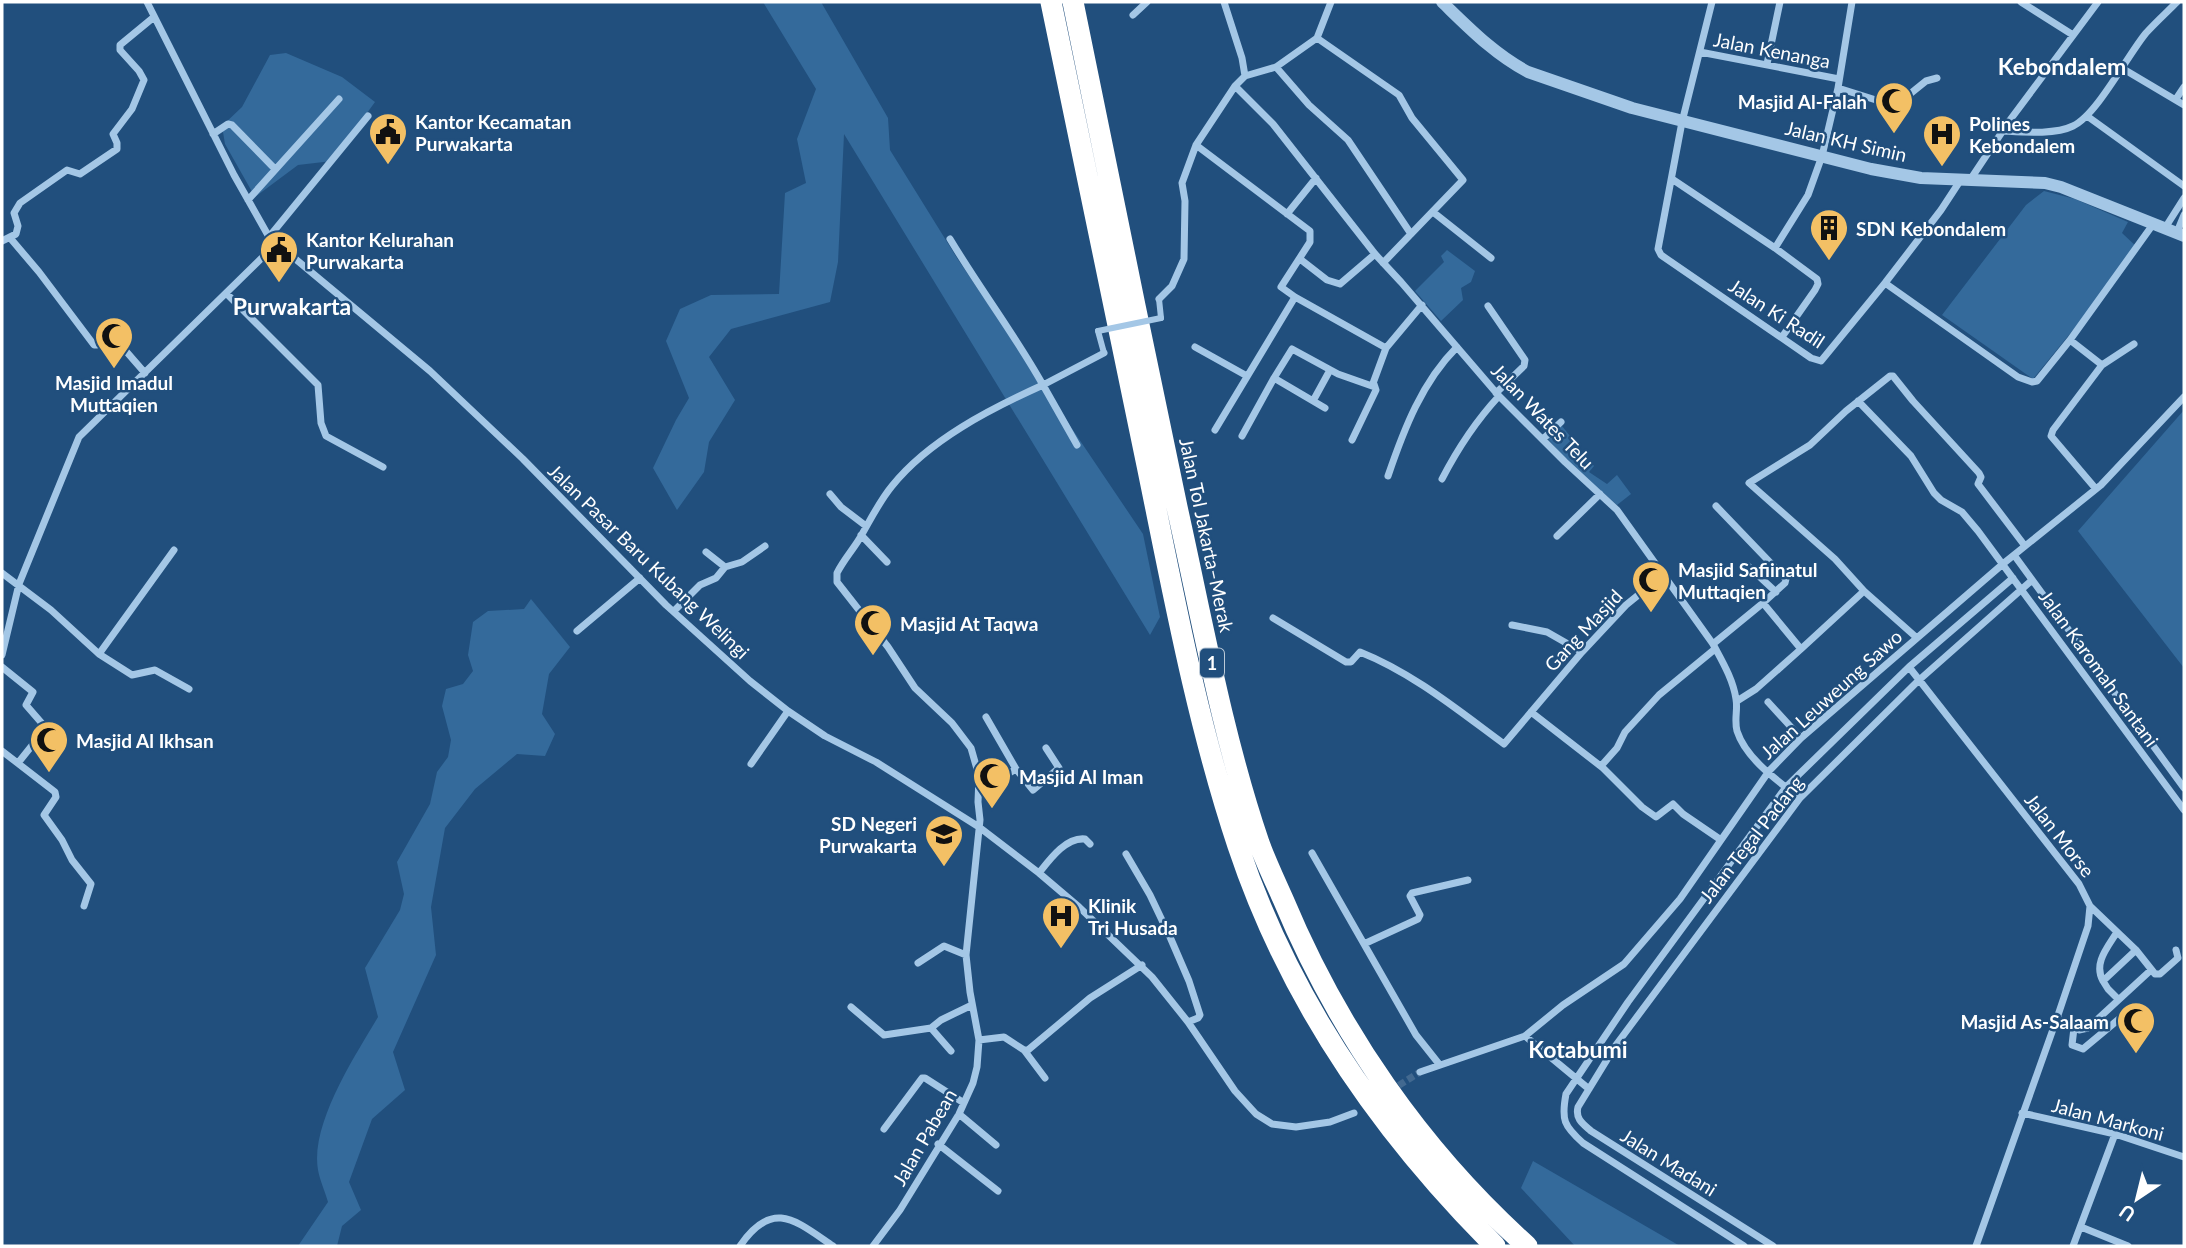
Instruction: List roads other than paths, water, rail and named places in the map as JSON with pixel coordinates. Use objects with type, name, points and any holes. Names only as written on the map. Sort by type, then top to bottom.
[{"type":"highway","name":"1","points":[[1051,2],[1175,599],[1214,764],[1238,848],[1279,946],[1310,1009],[1364,1094],[1408,1153],[1495,1246]]},
{"type":"highway","name":"Jalan Tol Jakarta–Merak","points":[[1073,2],[1227,732],[1260,845],[1305,953],[1345,1026],[1396,1101],[1443,1161],[1527,1246]]},
{"type":"street","name":"Jalan Pasar Baru Kubang Welingi","points":[[147,2],[248,200],[276,244],[430,371],[523,459],[674,611],[750,681],[825,736],[876,762],[979,827],[1039,873],[1142,965],[1188,1022],[1246,1105],[1264,1119],[1283,1126],[1305,1127],[1338,1120],[1354,1113]]},
{"type":"street","points":[[1133,15],[1147,2]]},
{"type":"street","points":[[1224,2],[1245,76]]},
{"type":"street","points":[[887,562],[861,535],[890,487],[906,470],[932,449],[990,412],[1104,353],[1098,331],[1161,317],[1159,299],[1172,286],[1184,259],[1185,201],[1182,183],[1196,145],[1235,86],[1245,76],[1276,67],[1317,38],[1331,2]]},
{"type":"street","name":"Jalan KH Simin","points":[[1442,2],[1499,55],[1528,72],[1632,108],[1871,169],[1921,178],[2045,183],[2170,230]]},
{"type":"street","points":[[1712,2],[1682,122],[1672,179],[1817,279],[1818,284],[1782,337]]},
{"type":"street","points":[[1768,64],[1780,2]]},
{"type":"street","points":[[1775,248],[1808,195],[1822,156],[1838,88],[1852,2]]},
{"type":"street","points":[[2021,2],[2073,35]]},
{"type":"street","name":"Jalan Ki Radil","points":[[1672,179],[1658,248],[1661,255],[1811,358],[1821,361],[1965,181],[2098,2]]},
{"type":"street","points":[[2002,131],[2064,130],[2075,126],[2087,116],[2147,32],[2177,2]]},
{"type":"street","points":[[2,241],[16,234],[18,226],[14,213],[20,203],[67,170],[81,173],[117,149],[113,134],[132,109],[144,80],[120,50],[120,45],[154,17]]},
{"type":"street","points":[[1317,38],[1399,95],[1412,118],[1463,180],[1383,262]]},
{"type":"street","name":"Jalan Kenanga","points":[[1700,52],[1839,79]]},
{"type":"street","points":[[1276,67],[1309,104],[1349,140],[1411,234]]},
{"type":"street","points":[[2120,67],[2184,105]]},
{"type":"street","points":[[1838,88],[1895,106],[1926,81],[1937,78]]},
{"type":"street","name":"Jalan Wates Telu","points":[[1235,86],[1273,124],[1375,254],[1498,395],[1617,510],[1726,667],[1737,701],[1734,714],[1740,738],[1749,752],[1800,798]]},
{"type":"street","points":[[2176,99],[2184,86]]},
{"type":"street","points":[[248,200],[339,99]]},
{"type":"street","points":[[270,237],[368,116]]},
{"type":"street","points":[[2087,116],[2184,186]]},
{"type":"street","points":[[213,134],[228,124],[232,125],[275,169]]},
{"type":"street","points":[[1196,145],[1310,231],[1310,242],[1281,284],[1295,297],[1386,348]]},
{"type":"street","points":[[1287,214],[1316,177]]},
{"type":"street","points":[[2170,230],[2184,198]]},
{"type":"street","points":[[1433,212],[1491,258]]},
{"type":"street","points":[[1885,283],[2024,381],[2037,381],[2070,340],[2184,215]]},
{"type":"street","points":[[10,239],[39,272],[94,345],[111,334],[145,373]]},
{"type":"street","points":[[950,239],[1043,385],[1077,445]]},
{"type":"street","points":[[2,654],[19,584],[82,432],[276,244]]},
{"type":"street","points":[[1300,259],[1327,280],[1340,284],[1375,254]]},
{"type":"street","points":[[227,294],[318,385],[321,423],[326,436],[383,467]]},
{"type":"street","points":[[1215,430],[1295,297]]},
{"type":"street","points":[[1352,440],[1376,390],[1374,384],[1386,348],[1422,305]]},
{"type":"street","points":[[1442,479],[1458,448],[1478,419],[1524,366],[1525,360],[1488,306]]},
{"type":"street","points":[[2070,340],[2102,365]]},
{"type":"street","points":[[2096,489],[2051,436],[2102,365],[2134,344]]},
{"type":"street","points":[[1388,476],[1424,387],[1457,346]]},
{"type":"street","points":[[1195,347],[1247,376]]},
{"type":"street","points":[[1242,436],[1292,349],[1330,370],[1369,386],[1374,384]]},
{"type":"street","points":[[1313,401],[1330,370]]},
{"type":"street","points":[[1917,638],[1864,591],[1835,559],[1749,483],[1810,445],[1858,401],[1890,376],[1894,376],[1913,401],[1979,473],[1981,477],[1978,484],[2025,546]]},
{"type":"street","points":[[1274,378],[1325,408]]},
{"type":"street","name":"Jalan Leuweung Sawo","points":[[1525,1036],[1563,1005],[1623,964],[1636,951],[1680,899],[1769,771],[1801,738],[2004,563],[2096,489],[2184,397]]},
{"type":"street","name":"Jalan Karomah Santani","points":[[1858,401],[1911,456],[1934,493],[1962,512],[2004,563],[2184,810]]},
{"type":"street","points":[[1544,439],[1561,422]]},
{"type":"street","points":[[830,494],[841,507],[866,526]]},
{"type":"street","points":[[1557,536],[1600,494]]},
{"type":"street","points":[[1602,767],[1617,748],[1625,732],[1658,695],[1776,592],[1786,579],[1716,506]]},
{"type":"street","name":"Jalan Pabean","points":[[861,535],[840,567],[837,582],[888,647],[915,688],[952,723],[971,748],[979,776],[979,827],[966,955],[979,1040],[977,1068],[959,1114],[938,1144],[900,1210],[873,1246]]},
{"type":"street","points":[[674,611],[700,585],[716,578],[724,567],[742,562],[765,546]]},
{"type":"street","points":[[99,654],[174,550]]},
{"type":"street","points":[[706,552],[724,567]]},
{"type":"street","name":"Jalan Karomah Santani","points":[[2014,555],[2184,788]]},
{"type":"street","points":[[1748,566],[1776,592]]},
{"type":"street","points":[[2,573],[19,584],[99,654],[132,675],[155,670],[189,689]]},
{"type":"street","name":"Gang Masjid","points":[[1273,618],[1346,662],[1351,662],[1360,652],[1393,669],[1427,688],[1504,744],[1626,605],[1663,575]]},
{"type":"street","points":[[577,631],[640,578]]},
{"type":"street","name":"Jalan Tegal Padang","points":[[1575,1079],[1786,787],[1909,667],[2013,578]]},
{"type":"street","name":"Jalan Tegal Padang","points":[[1589,1089],[1616,1045],[1800,798],[1918,681],[2032,580]]},
{"type":"street","points":[[1737,701],[1756,689],[1864,591]]},
{"type":"street","points":[[1763,603],[1801,649]]},
{"type":"street","points":[[1512,625],[1547,632],[1582,652]]},
{"type":"street","points":[[2,667],[33,692],[26,705],[46,728],[18,763]]},
{"type":"street","name":"Jalan Morse","points":[[1909,667],[2079,884],[2090,906],[2088,926],[1976,1246]]},
{"type":"street","points":[[1768,702],[1801,738]]},
{"type":"street","points":[[751,764],[788,711]]},
{"type":"street","points":[[1531,712],[1602,767],[1642,807],[1656,817],[1673,804],[1721,840]]},
{"type":"street","points":[[986,717],[1016,769],[1033,790],[1059,768],[1046,748]]},
{"type":"street","points":[[2126,731],[2137,723]]},
{"type":"street","points":[[2,751],[55,792],[56,797],[44,815],[72,860],[91,884],[84,906]]},
{"type":"street","points":[[979,791],[1016,769]]},
{"type":"street","points":[[1039,873],[1049,860],[1074,840],[1085,839],[1090,844]]},
{"type":"street","points":[[1312,853],[1366,943],[1416,1035],[1438,1064]]},
{"type":"street","points":[[1126,854],[1155,905],[1192,991],[1200,1015],[1188,1022]]},
{"type":"street","points":[[1366,943],[1418,919],[1420,915],[1410,896],[1412,893],[1468,880]]},
{"type":"street","points":[[2090,906],[2157,974],[2179,956],[2176,950]]},
{"type":"street","points":[[2117,932],[2102,956],[2100,975],[2118,999]]},
{"type":"street","points":[[918,963],[944,946],[966,955]]},
{"type":"street","points":[[2104,981],[2136,950]]},
{"type":"street","points":[[1024,1050],[1028,1050],[1090,998],[1142,965]]},
{"type":"street","points":[[2057,1018],[2074,1028],[2088,1028],[2151,970]]},
{"type":"street","points":[[850,1007],[884,1035],[931,1028],[972,1005]]},
{"type":"street","points":[[2074,1028],[2073,1045],[2083,1049],[2119,1019]]},
{"type":"street","points":[[931,1028],[951,1051]]},
{"type":"street","points":[[1420,1072],[1525,1036],[1589,1089],[1577,1112],[1563,1111],[1566,1094],[1575,1079]]},
{"type":"street","points":[[979,1040],[1004,1037],[1024,1050],[1045,1078]]},
{"type":"street","points":[[1604,1037],[1616,1045]]},
{"type":"street","points":[[884,1129],[922,1078],[964,1103]]},
{"type":"street","name":"Jalan Madani","points":[[1563,1111],[1568,1129],[1584,1143],[1744,1246]]},
{"type":"street","name":"Jalan Madani","points":[[1577,1112],[1580,1121],[1591,1131],[1773,1246]]},
{"type":"street","name":"Jalan Markoni","points":[[2022,1113],[2115,1135],[2184,1157]]},
{"type":"street","points":[[959,1114],[996,1145]]},
{"type":"street","points":[[2073,1246],[2115,1135]]},
{"type":"street","points":[[938,1144],[999,1191]]},
{"type":"street","points":[[740,1246],[765,1222],[779,1217],[797,1221],[833,1246]]},
{"type":"street","points":[[2081,1227],[2128,1246]]},
{"type":"tunnel","points":[[1390,1091],[1420,1072]]},
{"type":"place","name":"Masjid Al-Falah","points":[[1894,135]]},
{"type":"place","name":"Kantor Kecamatan Purwakarta","points":[[388,166]]},
{"type":"place","name":"Polines Kebondalem","points":[[1942,168]]},
{"type":"place","name":"SDN Kebondalem","points":[[1829,262]]},
{"type":"place","name":"Kantor Kelurahan Purwakarta","points":[[279,284]]},
{"type":"place","name":"Masjid Imadul Muttaqien","points":[[114,370]]},
{"type":"place","name":"Masjid Safiinatul Muttaqien","points":[[1651,614]]},
{"type":"place","name":"Masjid At Taqwa","points":[[873,657]]},
{"type":"place","name":"Masjid Al Ikhsan","points":[[49,774]]},
{"type":"place","name":"Masjid Al Iman","points":[[992,810]]},
{"type":"place","name":"SD Negeri Purwakarta","points":[[944,868]]},
{"type":"place","name":"Klinik Tri Husada","points":[[1061,950]]},
{"type":"place","name":"Masjid As-Salaam","points":[[2136,1055]]},
{"type":"district","name":"Kebondalem","points":[[2062,66]]},
{"type":"district","name":"Purwakarta","points":[[292,306]]},
{"type":"district","name":"Kotabumi","points":[[1578,1049]]}]
